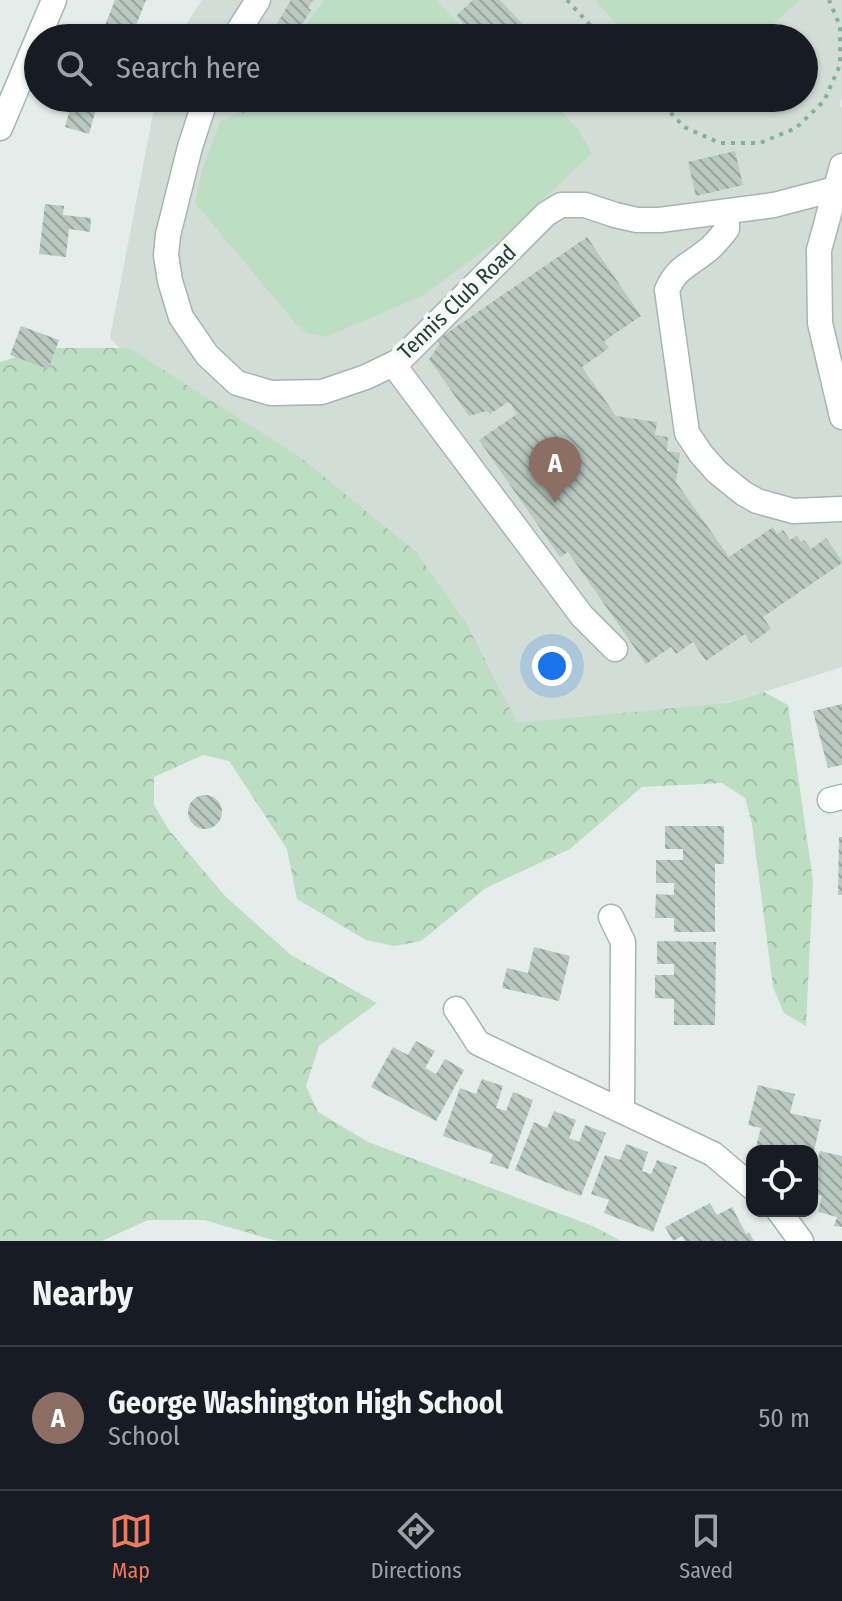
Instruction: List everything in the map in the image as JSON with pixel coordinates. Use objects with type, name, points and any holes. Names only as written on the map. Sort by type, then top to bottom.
[{"type":"street","points":[[44,24],[54,0]]},
{"type":"street","points":[[243,24],[258,0]]},
{"type":"street","points":[[0,128],[24,71]]},
{"type":"street","name":"Tennis Club Road","points":[[202,112],[168,235],[166,255],[176,303],[199,345],[218,367],[237,383],[271,393],[322,392],[366,377],[399,361],[546,214],[561,205],[585,205],[597,211],[637,220],[660,220],[774,205],[839,177]]},
{"type":"street","name":"Tennis Club Road","points":[[839,177],[819,250],[820,323],[842,417]]},
{"type":"street","points":[[727,212],[727,229],[715,244],[679,269],[667,290],[687,433],[717,472],[757,501],[793,511],[842,509]]},
{"type":"street","points":[[393,364],[582,616],[615,649]]},
{"type":"street","points":[[611,917],[623,942],[622,1110]]},
{"type":"street","points":[[456,1009],[478,1043],[713,1154],[746,1182]]},
{"type":"street","points":[[783,1217],[801,1241]]},
{"type":"path","points":[[567,0],[589,24]]},
{"type":"path","points":[[818,107],[824,101],[840,65],[840,26],[829,0]]},
{"type":"path","points":[[670,112],[684,127],[720,143],[760,143],[796,128],[813,112]]},
{"type":"shaded area","points":[[202,0],[842,0],[842,667],[764,692],[512,761],[110,338],[153,112],[818,112],[818,24],[186,24]]},
{"type":"green space","points":[[324,0],[436,0],[459,24],[306,24]]},
{"type":"green space","points":[[595,0],[800,0],[773,24],[616,24]]},
{"type":"green space","points":[[240,112],[563,112],[578,129],[592,153],[503,237],[422,296],[326,337],[307,333],[296,324],[195,203],[202,170],[220,122]]},
{"type":"green space","points":[[46,348],[129,348],[300,457],[416,552],[465,621],[517,723],[726,703],[764,692],[788,705],[813,881],[806,1026],[784,1013],[773,987],[752,824],[745,798],[722,783],[642,787],[570,849],[486,888],[421,941],[394,946],[366,940],[297,899],[287,849],[229,761],[203,755],[154,777],[154,805],[169,830],[226,897],[291,955],[377,1003],[319,1046],[306,1086],[318,1112],[368,1142],[593,1226],[621,1241],[277,1241],[204,1220],[148,1220],[102,1241],[0,1241],[0,362]]},
{"type":"building","points":[[115,0],[146,0],[137,24],[106,24]]},
{"type":"building","points":[[291,0],[313,0],[302,24],[277,24]]},
{"type":"building","points":[[473,0],[500,0],[523,24],[464,24],[456,16]]},
{"type":"building","points":[[69,112],[95,112],[89,134],[65,127]]},
{"type":"building","points":[[735,151],[743,185],[696,196],[688,162]]},
{"type":"building","points":[[45,204],[64,206],[63,215],[91,218],[90,232],[69,229],[66,257],[39,254]]},
{"type":"building","points":[[587,237],[641,316],[604,341],[609,348],[582,367],[616,416],[657,422],[655,435],[668,437],[667,451],[680,453],[676,482],[729,557],[773,527],[777,534],[783,530],[790,540],[797,535],[811,549],[826,538],[842,561],[763,617],[771,629],[751,643],[745,634],[706,661],[693,642],[676,654],[671,647],[646,664],[568,552],[560,557],[479,440],[517,414],[511,404],[508,402],[490,414],[487,411],[469,416],[429,359],[440,344],[437,340]]},
{"type":"building","points":[[21,326],[59,340],[48,369],[10,355]]},
{"type":"building","points":[[842,704],[842,765],[828,768],[813,711]]},
{"type":"building","points":[[205,795],[217,800],[222,812],[217,824],[205,829],[193,824],[188,812],[193,800]]},
{"type":"building","points":[[665,826],[724,826],[724,864],[715,864],[715,932],[674,932],[674,918],[655,918],[656,894],[674,895],[674,883],[656,883],[656,860],[683,860],[683,849],[665,849]]},
{"type":"building","points":[[839,837],[842,837],[842,895],[838,895]]},
{"type":"building","points":[[657,941],[716,942],[715,1025],[674,1025],[674,999],[655,998],[655,975],[674,975],[674,964],[657,964]]},
{"type":"building","points":[[534,947],[570,956],[559,1001],[502,988],[507,968],[528,973]]},
{"type":"building","points":[[416,1041],[435,1051],[425,1068],[436,1074],[445,1059],[464,1070],[436,1121],[371,1087],[393,1047],[408,1055]]},
{"type":"building","points":[[482,1079],[503,1086],[496,1108],[506,1111],[513,1092],[533,1100],[508,1169],[490,1163],[493,1154],[443,1136],[460,1088],[476,1094]]},
{"type":"building","points":[[758,1085],[795,1094],[790,1113],[821,1120],[815,1145],[756,1145],[761,1128],[748,1125]]},
{"type":"building","points":[[554,1111],[576,1120],[569,1138],[579,1142],[585,1125],[606,1133],[581,1196],[515,1170],[534,1122],[547,1128]]},
{"type":"building","points":[[626,1144],[648,1152],[642,1171],[651,1174],[657,1160],[677,1167],[653,1232],[604,1213],[609,1200],[591,1194],[605,1155],[620,1160]]},
{"type":"building","points":[[820,1151],[842,1156],[842,1227],[834,1226],[837,1217],[818,1212],[822,1196],[818,1195]]},
{"type":"building","points":[[710,1203],[717,1215],[732,1207],[746,1234],[749,1232],[754,1241],[685,1241],[682,1236],[673,1241],[665,1227]]},
{"type":"place","name":"George Washington High School","points":[[555,503]]}]
